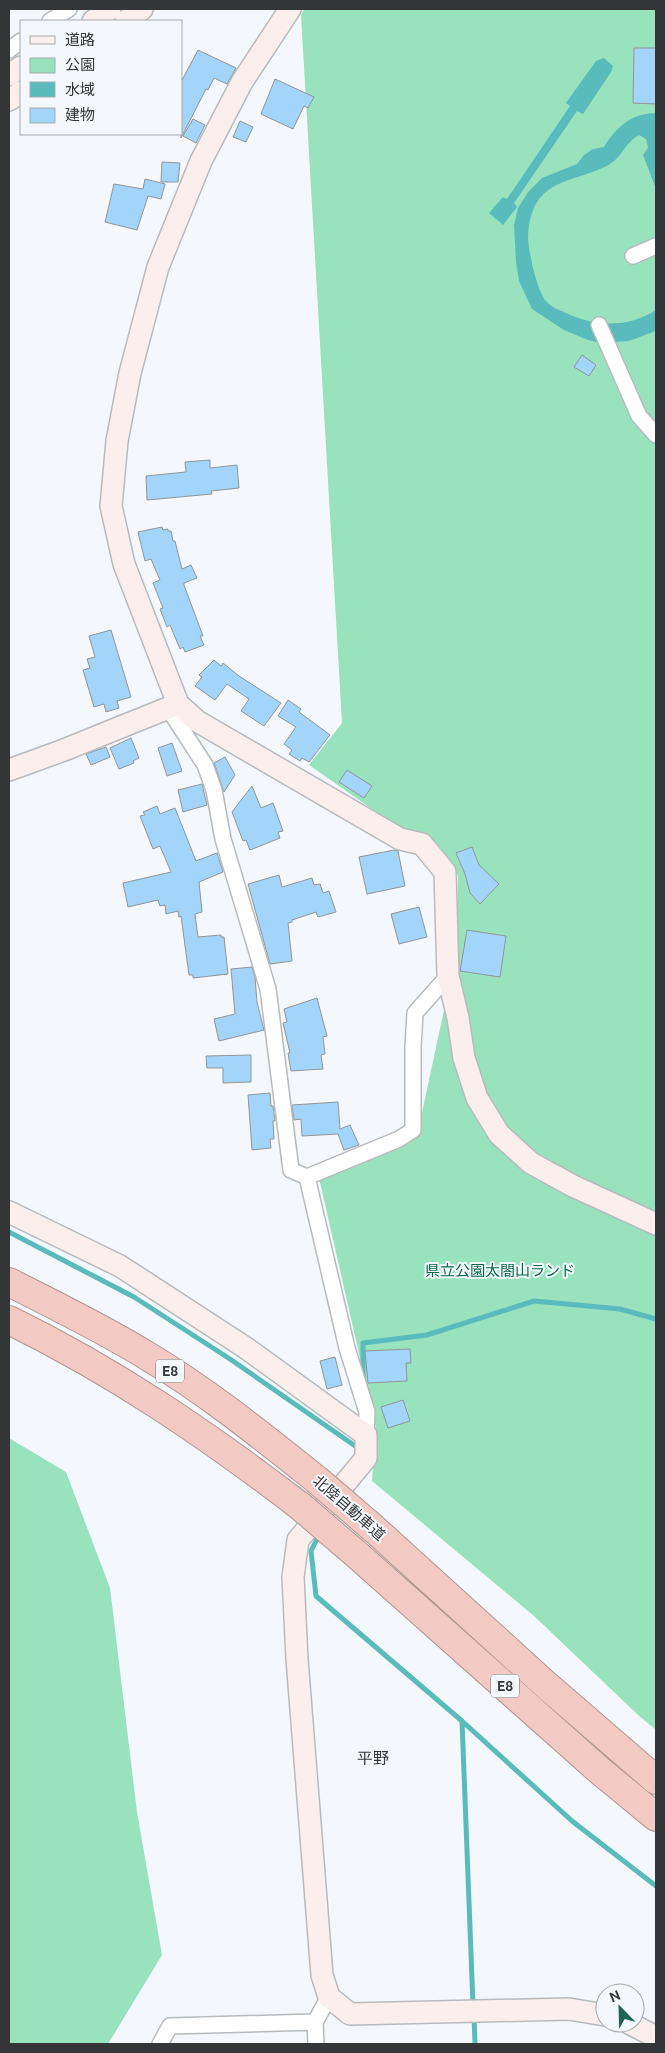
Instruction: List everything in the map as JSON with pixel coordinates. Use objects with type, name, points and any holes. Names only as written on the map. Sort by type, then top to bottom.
[{"type":"highway","name":"北陸自動車道","points":[[9,1282],[76,1315],[150,1358],[215,1401],[317,1480],[373,1528],[552,1690],[656,1780]]},
{"type":"highway","name":"北陸自動車道","points":[[9,1320],[54,1342],[121,1380],[212,1440],[300,1506],[599,1770],[656,1817]]},
{"type":"street","points":[[52,20],[69,9]]},
{"type":"street","points":[[95,20],[110,9]]},
{"type":"street","points":[[127,20],[142,9]]},
{"type":"street","points":[[290,9],[242,82],[201,161],[158,267],[130,373],[117,441],[111,506],[124,564],[173,706],[205,765],[214,790],[223,839],[268,989],[291,1170],[307,1177],[399,1139],[413,1130],[415,1013],[448,976]]},
{"type":"street","points":[[9,50],[20,42]]},
{"type":"street","points":[[9,75],[20,68]]},
{"type":"street","points":[[9,100],[20,93]]},
{"type":"street","points":[[633,256],[656,246]]},
{"type":"street","points":[[599,325],[639,416],[656,435]]},
{"type":"street","points":[[9,770],[173,706]]},
{"type":"street","points":[[173,706],[400,840],[422,844],[445,872],[448,976],[464,1058],[477,1098],[499,1134],[531,1163],[573,1186],[656,1224]]},
{"type":"street","points":[[307,1177],[347,1348],[367,1412],[366,1458],[298,1540],[293,1577],[297,1659],[321,1965],[329,1997],[350,2014],[569,2010],[595,2014]]},
{"type":"street","points":[[9,1212],[120,1266],[246,1348],[366,1436]]},
{"type":"street","points":[[316,2044],[315,2022],[329,1997]]},
{"type":"street","points":[[160,2044],[170,2026],[315,2022]]},
{"type":"green space","name":"県立公園太閤山ランド","points":[[304,9],[656,9],[656,1730],[534,1616],[372,1481],[376,1428],[319,1178],[417,1136],[447,996],[457,982],[458,875],[422,844],[309,765],[342,723],[301,15]]},
{"type":"green space","points":[[9,1438],[66,1472],[110,1588],[137,1812],[162,1955],[108,2044],[9,2044]]},
{"type":"water","points":[[604,58],[613,66],[611,72],[583,114],[577,111],[514,203],[517,207],[503,225],[489,213],[503,197],[507,199],[570,106],[566,103],[596,61]]},
{"type":"water","points":[[656,113],[656,189],[643,155],[648,148],[646,139],[639,135],[610,164],[554,186],[539,199],[532,213],[528,234],[530,253],[540,289],[550,305],[577,318],[612,324],[634,320],[656,310],[656,330],[653,332],[629,341],[600,343],[588,340],[564,330],[532,309],[519,281],[516,262],[514,225],[518,208],[529,191],[542,178],[577,164],[584,155],[593,149],[604,147],[619,127],[632,118]]},
{"type":"building","points":[[634,48],[656,48],[656,104],[633,103]]},
{"type":"building","points":[[198,50],[236,68],[227,84],[214,78],[208,90],[206,89],[181,138],[182,135],[182,80]]},
{"type":"building","points":[[275,79],[314,97],[308,108],[304,106],[293,129],[261,114]]},
{"type":"building","points":[[193,119],[205,125],[196,143],[183,136]]},
{"type":"building","points":[[240,121],[253,127],[246,142],[233,137]]},
{"type":"building","points":[[162,162],[180,163],[178,182],[161,182]]},
{"type":"building","points":[[145,179],[165,184],[161,199],[148,196],[137,230],[105,222],[114,184],[143,189]]},
{"type":"building","points":[[582,355],[596,365],[589,376],[574,367]]},
{"type":"building","points":[[210,460],[210,468],[237,465],[239,488],[211,491],[212,494],[147,500],[146,476],[186,472],[185,462]]},
{"type":"building","points":[[162,527],[163,530],[168,529],[168,531],[171,531],[182,569],[191,565],[197,578],[184,583],[184,585],[203,636],[200,636],[204,645],[185,652],[183,647],[180,649],[170,625],[167,627],[160,609],[163,608],[153,583],[160,580],[151,559],[145,561],[138,532]]},
{"type":"building","points":[[111,630],[131,697],[117,701],[119,708],[106,712],[104,704],[94,707],[83,670],[90,668],[87,659],[95,657],[89,636]]},
{"type":"building","points":[[214,660],[221,666],[223,663],[239,676],[281,703],[264,726],[241,711],[249,699],[227,684],[215,700],[195,686],[202,677],[199,675]]},
{"type":"building","points":[[288,700],[301,709],[299,712],[330,735],[309,762],[302,758],[300,761],[289,754],[292,750],[284,744],[296,727],[278,716]]},
{"type":"building","points":[[131,738],[139,758],[133,761],[134,763],[119,769],[110,748]]},
{"type":"building","points":[[172,743],[182,771],[167,776],[158,748]]},
{"type":"building","points":[[106,747],[110,757],[91,765],[86,754]]},
{"type":"building","points":[[225,757],[235,775],[224,792],[214,763]]},
{"type":"building","points":[[347,770],[372,786],[364,798],[339,782]]},
{"type":"building","points":[[202,784],[207,805],[183,812],[178,790]]},
{"type":"building","points":[[252,786],[261,808],[273,803],[283,831],[278,832],[280,838],[250,850],[246,840],[243,841],[232,812]]},
{"type":"building","points":[[157,806],[160,814],[175,808],[196,861],[217,853],[223,872],[199,882],[202,912],[195,914],[198,937],[221,935],[221,937],[224,937],[228,974],[193,978],[193,975],[189,975],[181,916],[179,917],[178,911],[166,914],[165,905],[160,906],[158,900],[128,907],[123,883],[171,872],[160,846],[153,849],[140,816],[145,815],[143,812]]},
{"type":"building","points":[[472,847],[479,865],[499,884],[480,904],[470,893],[465,874],[456,853]]},
{"type":"building","points":[[394,850],[398,851],[405,886],[367,894],[359,857]]},
{"type":"building","points":[[279,875],[282,887],[312,878],[314,885],[320,884],[323,893],[329,891],[336,912],[318,917],[316,912],[288,923],[292,961],[270,964],[248,884]]},
{"type":"building","points":[[419,907],[427,937],[399,944],[391,914]]},
{"type":"building","points":[[467,930],[506,936],[500,977],[460,971]]},
{"type":"building","points":[[252,967],[255,977],[257,1002],[264,1030],[219,1041],[214,1019],[235,1014],[231,969]]},
{"type":"building","points":[[317,998],[327,1036],[323,1037],[325,1054],[321,1055],[323,1069],[291,1071],[288,1053],[290,1053],[283,1023],[287,1022],[284,1009]]},
{"type":"building","points":[[251,1055],[251,1082],[223,1083],[223,1068],[207,1068],[206,1056]]},
{"type":"building","points":[[270,1093],[275,1121],[273,1121],[274,1139],[270,1139],[271,1148],[252,1150],[248,1095]]},
{"type":"building","points":[[338,1102],[340,1129],[350,1125],[359,1145],[344,1150],[338,1134],[302,1136],[301,1119],[294,1120],[292,1105]]},
{"type":"building","points":[[410,1349],[411,1363],[406,1363],[407,1381],[368,1383],[365,1351]]},
{"type":"building","points":[[335,1357],[342,1385],[327,1389],[320,1361]]},
{"type":"building","points":[[403,1400],[410,1421],[388,1428],[381,1407]]},
{"type":"waterway","points":[[9,1232],[134,1297],[230,1359],[361,1450]]},
{"type":"waterway","points":[[363,1380],[363,1343],[427,1335],[534,1301],[620,1309],[656,1319]]},
{"type":"waterway","points":[[320,1533],[311,1551],[316,1596],[462,1721],[572,1821],[656,1886]]},
{"type":"waterway","points":[[462,1721],[473,2005]]},
{"type":"waterway","points":[[474,2016],[475,2044]]},
{"type":"district","name":"平野","points":[[373,1758]]}]
